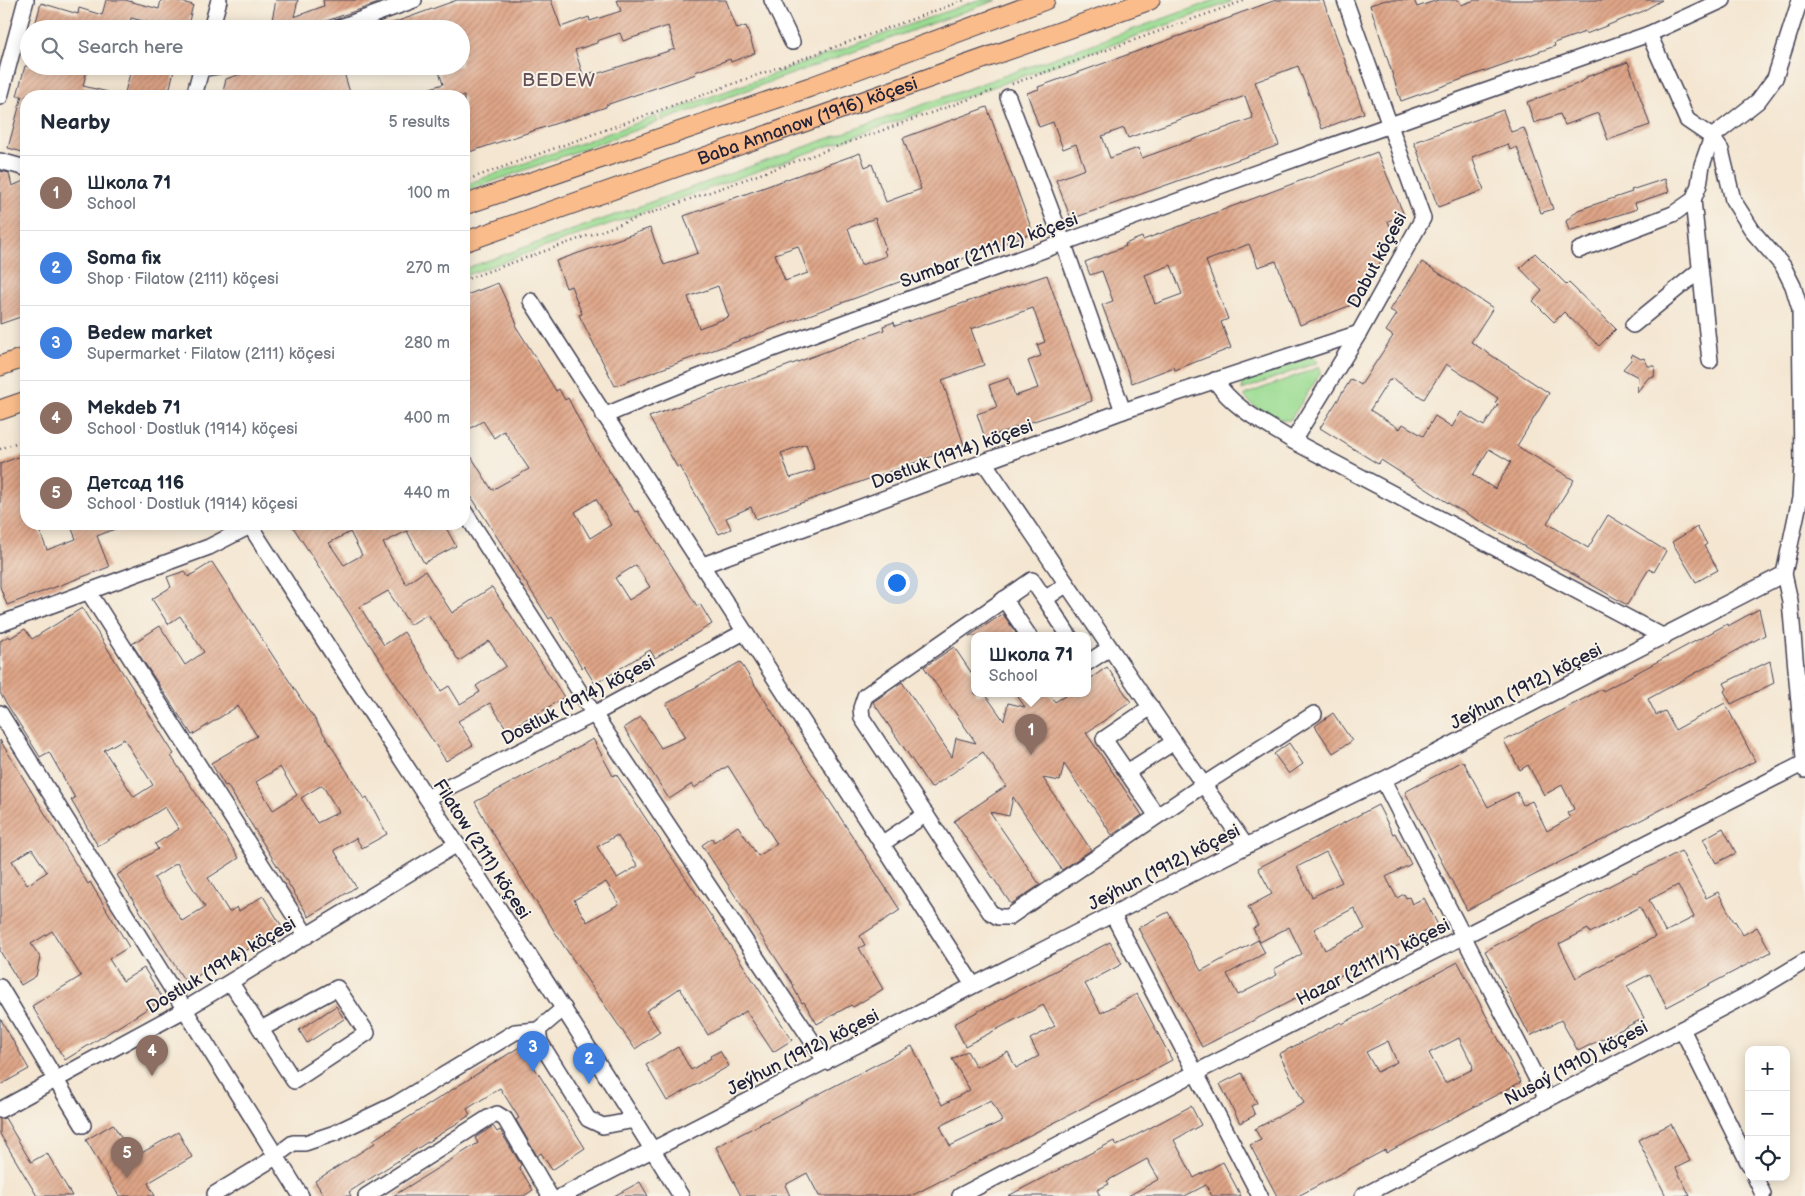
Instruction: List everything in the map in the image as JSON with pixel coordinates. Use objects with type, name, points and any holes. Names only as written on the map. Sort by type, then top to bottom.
[{"type":"main road","name":"Baba Annanow (1916) köçesi","points":[[470,203],[810,87],[1045,0]]},
{"type":"main road","name":"Baba Annanow (1916) köçesi","points":[[470,240],[1150,0]]},
{"type":"main road","points":[[0,366],[20,359]]},
{"type":"main road","points":[[0,410],[20,403]]},
{"type":"street","points":[[21,20],[26,0]]},
{"type":"street","points":[[214,20],[219,0]]},
{"type":"street","points":[[360,20],[414,0]]},
{"type":"street","points":[[772,0],[792,42]]},
{"type":"street","name":"Dabut köçesi","points":[[1293,441],[1359,333],[1423,218],[1345,0]]},
{"type":"street","name":"Sumbar (2111/2) köçesi","points":[[604,416],[672,386],[1064,242],[1649,34],[1723,0]]},
{"type":"street","points":[[1710,362],[1693,200],[1712,137],[1758,101],[1775,78],[1800,0]]},
{"type":"street","points":[[0,96],[20,22]]},
{"type":"street","points":[[1649,34],[1687,120],[1712,137],[1721,150],[1733,200],[1754,233],[1783,266],[1793,286],[1800,309],[1803,498],[1784,574],[1790,601],[1805,766]]},
{"type":"street","points":[[196,90],[199,75]]},
{"type":"street","points":[[1003,91],[1064,242],[1124,411]]},
{"type":"street","points":[[0,161],[20,166]]},
{"type":"street","points":[[1579,250],[1673,214],[1693,200]]},
{"type":"street","points":[[1633,325],[1700,270]]},
{"type":"street","points":[[531,301],[973,984]]},
{"type":"street","name":"Dostluk (1914) köçesi","points":[[703,565],[1124,411],[1359,333]]},
{"type":"street","points":[[1215,380],[1222,392],[1239,407],[1293,441],[1664,637]]},
{"type":"street","points":[[984,462],[1246,846]]},
{"type":"street","points":[[470,520],[594,714],[826,1062]]},
{"type":"street","points":[[0,624],[209,547],[241,530]]},
{"type":"street","name":"Filatow (2111) köçesi","points":[[253,530],[636,1120],[681,1196]]},
{"type":"street","name":"Jeýhun (1912) köçesi","points":[[562,1196],[826,1062],[973,984],[1113,915],[1246,846],[1383,780],[1784,574]]},
{"type":"street","points":[[1066,632],[1032,580],[865,696],[861,708],[862,718],[990,912],[998,917],[1009,917],[1157,816],[1314,714]]},
{"type":"street","points":[[1045,599],[1067,584]]},
{"type":"street","points":[[88,591],[307,936]]},
{"type":"street","points":[[1004,599],[1026,632]]},
{"type":"street","name":"Dostluk (1914) köçesi","points":[[427,798],[594,714],[744,632]]},
{"type":"street","points":[[1091,660],[1110,648]]},
{"type":"street","points":[[1151,707],[1104,740],[1157,816]]},
{"type":"street","points":[[0,713],[301,1196]]},
{"type":"street","points":[[1127,772],[1174,742]]},
{"type":"street","name":"Hazar (2111/1) köçesi","points":[[960,1196],[1195,1073],[1805,766]]},
{"type":"street","points":[[1383,780],[1547,1099]]},
{"type":"street","points":[[883,843],[926,814]]},
{"type":"street","name":"Dostluk (1914) köçesi","points":[[0,1110],[231,983],[457,844]]},
{"type":"street","points":[[1113,915],[1260,1196]]},
{"type":"street","name":"Nusaý (1910) köçesi","points":[[1363,1196],[1762,987],[1805,961]]},
{"type":"street","points":[[231,983],[260,1029],[294,1081],[367,1033],[337,988],[260,1029]]},
{"type":"street","points":[[0,987],[83,1125]]},
{"type":"street","points":[[214,1194],[269,1161],[293,1143],[305,1142],[336,1133],[396,1104],[514,1032],[538,1030],[564,1008]]},
{"type":"street","points":[[1682,1029],[1745,1156]]},
{"type":"street","points":[[538,1030],[540,1042],[588,1119],[603,1126],[636,1120]]},
{"type":"street","points":[[366,1196],[497,1114],[505,1119],[550,1196]]},
{"type":"street","points":[[1757,1181],[1763,1194]]},
{"type":"path","points":[[470,179],[965,0]]},
{"type":"path","points":[[470,278],[1003,91],[1246,0]]},
{"type":"path","points":[[0,449],[20,441]]},
{"type":"green space","points":[[978,0],[997,0],[662,121],[660,115]]},
{"type":"green space","points":[[1215,0],[1230,0],[1231,2],[470,274],[470,267]]},
{"type":"green space","points":[[656,116],[658,122],[470,190],[470,183]]},
{"type":"green space","points":[[1313,356],[1318,362],[1242,390],[1242,384],[1246,381]]},
{"type":"green space","points":[[1320,367],[1320,374],[1290,420],[1278,418],[1264,412],[1252,404],[1244,395]]},
{"type":"building","points":[[106,0],[125,0],[159,9],[161,0],[174,0],[193,5],[189,20],[139,20],[131,18],[130,20],[36,20],[41,3],[78,14],[79,8],[102,15]]},
{"type":"building","points":[[276,0],[298,0],[294,17],[324,6],[323,0],[387,0],[329,20],[272,20]]},
{"type":"building","points":[[457,0],[551,0],[561,27],[589,17],[590,21],[621,11],[617,0],[726,0],[737,29],[746,26],[755,53],[731,62],[730,59],[695,72],[696,74],[606,105],[606,107],[470,152],[470,90],[424,90],[443,84],[440,75],[470,75],[470,20],[401,20]],"holes":[[[668,26],[675,49],[596,74],[595,72],[583,75],[575,50],[620,33],[623,41]]]},
{"type":"building","points":[[1276,0],[1323,0],[1364,113],[1322,129],[1298,66],[1255,82],[1279,145],[1071,219],[1056,180],[1085,169],[1076,144],[1063,149],[1053,122],[1039,127],[1027,93],[1039,89],[1038,87]],"holes":[[[1245,96],[1253,118],[1142,158],[1138,148],[1110,158],[1102,136],[1124,128],[1128,138]]]},
{"type":"building","points":[[1386,0],[1414,0],[1417,7],[1438,0],[1459,0],[1461,5],[1475,0],[1662,0],[1641,12],[1586,34],[1585,32],[1554,43],[1555,46],[1401,101],[1370,5]]},
{"type":"building","points":[[1628,62],[1650,125],[1608,140],[1598,113],[1565,125],[1560,114],[1534,123],[1527,102],[1577,84],[1586,79],[1586,77]]},
{"type":"building","points":[[23,75],[86,75],[83,86],[100,90],[20,90],[20,96],[17,96]]},
{"type":"building","points":[[130,75],[173,75],[169,90],[126,90]]},
{"type":"building","points":[[238,75],[345,75],[349,90],[223,90],[226,79]]},
{"type":"building","points":[[20,103],[20,151],[8,148]]},
{"type":"building","points":[[987,107],[1033,233],[615,386],[579,315],[582,314],[571,286],[566,288],[556,261],[650,228],[664,265],[698,253],[684,216],[860,153],[865,167],[872,164],[886,202],[921,189],[903,138]],"holes":[[[875,218],[886,249],[884,250],[886,256],[861,265],[848,228]],[[798,246],[808,273],[785,281],[775,254]],[[718,286],[729,317],[699,328],[688,297]]]},
{"type":"building","points":[[1503,110],[1511,132],[1524,128],[1553,209],[1541,213],[1517,147],[1510,150],[1508,144],[1472,157],[1484,190],[1438,207],[1414,142]]},
{"type":"building","points":[[1377,152],[1404,215],[1388,221],[1395,239],[1361,294],[1352,298],[1354,304],[1300,325],[1276,261],[1258,267],[1249,244],[1206,261],[1228,319],[1221,322],[1231,348],[1175,370],[1174,367],[1132,383],[1102,305],[1113,301],[1102,271],[1090,275],[1085,262],[1126,246],[1125,244],[1142,237],[1143,240]],"holes":[[[1171,265],[1182,294],[1155,304],[1145,275]]]},
{"type":"building","points":[[0,171],[9,173],[12,186],[20,183],[20,317],[0,324]]},
{"type":"building","points":[[1665,179],[1669,192],[1635,203],[1637,209],[1569,231],[1566,221],[1578,210]]},
{"type":"building","points":[[1535,253],[1616,329],[1599,346],[1564,312],[1554,322],[1533,301],[1542,291],[1520,268]]},
{"type":"building","points":[[1422,262],[1493,308],[1471,342],[1549,393],[1517,446],[1574,480],[1547,523],[1588,548],[1608,515],[1666,551],[1654,572],[1649,569],[1627,605],[1453,506],[1381,460],[1378,464],[1320,428],[1351,379],[1361,385],[1393,336],[1386,331],[1397,314],[1390,310]],"holes":[[[1446,364],[1498,398],[1495,403],[1498,404],[1484,426],[1461,412],[1452,427],[1435,416],[1423,436],[1403,424],[1400,429],[1370,410],[1392,378],[1424,399]],[[1489,449],[1511,462],[1495,489],[1473,475]]]},
{"type":"building","points":[[1047,275],[1092,401],[985,438],[977,414],[997,407],[989,385],[1009,378],[1015,396],[1038,388],[1028,361],[1041,356],[1037,345],[1045,342],[1033,308],[971,329],[984,365],[942,380],[964,445],[756,519],[751,507],[726,518],[731,529],[719,534],[679,466],[677,467],[649,417],[884,330],[883,326],[894,322],[895,326]],"holes":[[[806,444],[815,470],[790,478],[781,453]]]},
{"type":"building","points":[[498,283],[517,324],[515,325],[556,391],[559,389],[565,400],[568,398],[589,439],[635,512],[638,511],[697,606],[700,604],[712,624],[655,658],[650,650],[595,684],[584,666],[582,668],[552,617],[549,619],[470,495],[470,455],[492,490],[529,469],[504,431],[494,438],[483,421],[470,429],[470,294]],"holes":[[[596,499],[611,525],[590,538],[575,512]],[[636,565],[650,587],[629,600],[615,578]]]},
{"type":"building","points":[[1632,354],[1641,359],[1644,358],[1648,366],[1655,366],[1654,377],[1649,377],[1637,392],[1638,377],[1623,369],[1631,360]]},
{"type":"building","points":[[20,456],[20,530],[39,530],[47,550],[76,539],[72,530],[112,530],[97,536],[109,567],[7,605],[0,587],[0,464]]},
{"type":"building","points":[[1697,527],[1707,544],[1704,546],[1718,570],[1696,582],[1672,542]]},
{"type":"building","points":[[295,530],[447,530],[456,546],[424,563],[407,531],[383,543],[406,584],[425,571],[452,613],[492,587],[564,697],[508,731],[490,703],[458,721],[473,745],[446,761]],"holes":[[[350,532],[362,555],[344,565],[329,543]],[[388,591],[410,625],[428,614],[459,661],[489,641],[506,666],[476,686],[480,692],[460,704],[449,686],[441,691],[404,632],[384,645],[360,607]]]},
{"type":"building","points":[[212,562],[311,713],[364,799],[367,797],[387,834],[362,848],[356,838],[334,850],[356,887],[309,917],[227,785],[225,786],[211,763],[257,736],[238,706],[192,735],[132,644],[160,626],[185,665],[204,652],[180,616],[168,624],[152,599],[171,587],[167,577],[185,571],[188,577]],"holes":[[[280,767],[297,795],[273,810],[256,782]],[[322,785],[339,812],[317,823],[301,798]]]},
{"type":"building","points":[[82,608],[174,754],[171,756],[239,858],[208,878],[229,912],[237,907],[239,911],[263,896],[283,928],[245,951],[243,948],[186,983],[117,875],[158,849],[155,844],[179,829],[165,807],[132,828],[131,826],[98,846],[71,800],[75,798],[49,752],[40,757],[0,693],[0,641],[9,636],[10,638],[25,629],[32,639]],"holes":[[[124,739],[153,785],[134,797],[104,750]],[[177,863],[205,907],[182,921],[154,878]]]},
{"type":"building","points":[[1759,609],[1765,635],[1648,699],[1656,715],[1665,711],[1675,730],[1725,703],[1755,761],[1467,910],[1405,792],[1463,761],[1488,807],[1517,792],[1523,805],[1532,801],[1547,831],[1570,818],[1567,813],[1574,809],[1562,785],[1544,795],[1528,765],[1520,770],[1504,741]]},
{"type":"building","points":[[1003,614],[1015,632],[975,632]]},
{"type":"building","points":[[954,647],[971,672],[971,697],[987,697],[1004,721],[1008,703],[1025,707],[1018,697],[1051,697],[1055,702],[1063,697],[1091,697],[1091,678],[1107,667],[1131,702],[1086,733],[1142,815],[1112,835],[1064,764],[1060,781],[1043,778],[1091,850],[1062,870],[1013,797],[1009,816],[990,812],[1040,885],[1011,904],[954,821],[1006,786],[983,752],[931,788],[873,702],[902,682],[952,757],[956,738],[976,743],[924,667]]},
{"type":"building","points":[[1770,661],[1774,683],[1731,704],[1724,691],[1727,689],[1724,683]]},
{"type":"building","points":[[740,662],[900,910],[860,936],[865,945],[859,948],[883,989],[853,1007],[851,1005],[817,1024],[702,845],[712,838],[714,842],[738,826],[758,856],[777,844],[728,766],[694,788],[692,784],[669,799],[624,728],[641,717],[661,748],[686,737],[666,704]]},
{"type":"building","points":[[1333,713],[1352,741],[1333,753],[1315,726]]},
{"type":"building","points":[[593,739],[613,776],[616,774],[792,1040],[773,1052],[746,1011],[708,1035],[680,988],[646,1011],[660,1032],[635,1049],[563,945],[475,802]],"holes":[[[617,835],[638,866],[617,878],[597,847]],[[606,882],[619,904],[587,922],[574,900]]]},
{"type":"building","points":[[0,740],[129,947],[109,959],[123,981],[144,968],[163,999],[65,1060],[32,1006],[81,976],[52,931],[31,944],[40,957],[36,976],[21,985],[0,951]],"holes":[[[32,849],[47,872],[27,885],[12,861]]]},
{"type":"building","points":[[1289,743],[1303,764],[1289,774],[1274,754]]},
{"type":"building","points":[[1378,805],[1411,864],[1386,877],[1397,898],[1404,894],[1406,898],[1409,897],[1412,904],[1424,898],[1438,925],[1202,1047],[1138,928],[1168,912],[1201,971],[1258,940],[1265,953],[1227,974],[1238,995],[1277,975],[1274,969],[1302,954],[1289,927],[1260,942],[1253,928],[1258,926],[1248,907],[1272,894],[1258,868]],"holes":[[[1326,852],[1342,882],[1312,897],[1297,867]],[[1354,908],[1365,929],[1325,950],[1314,929]]]},
{"type":"building","points":[[1723,828],[1736,853],[1716,863],[1703,839]]},
{"type":"building","points":[[1681,851],[1706,898],[1718,892],[1743,935],[1757,927],[1771,952],[1667,1007],[1650,974],[1627,986],[1644,1018],[1578,1051],[1561,1020],[1530,1036],[1485,951]],"holes":[[[1678,885],[1694,917],[1665,932],[1649,900]],[[1640,907],[1655,937],[1576,978],[1559,944],[1588,929],[1590,933]]]},
{"type":"building","points":[[1110,942],[1122,964],[1085,984],[1101,1013],[1137,994],[1172,1060],[911,1196],[819,1196],[807,1173],[785,1185],[790,1196],[741,1196],[716,1147],[912,1046],[942,1105],[970,1090],[952,1059],[967,1051],[976,1067],[1008,1052],[1016,1068],[1039,1056],[1030,1039],[1055,1026],[1043,1005],[965,1046],[954,1024]],"holes":[[[991,1100],[1002,1121],[950,1146],[940,1126]]]},
{"type":"building","points":[[1458,962],[1521,1082],[1386,1153],[1385,1150],[1298,1196],[1277,1196],[1250,1145],[1261,1140],[1255,1129],[1304,1103],[1279,1054],[1341,1022],[1342,1024]],"holes":[[[1459,1038],[1473,1069],[1445,1083],[1429,1053]],[[1388,1041],[1397,1062],[1377,1072],[1366,1052]]]},
{"type":"building","points":[[336,1006],[344,1019],[307,1043],[299,1030]]},
{"type":"building","points":[[0,1018],[29,1069],[0,1085]]},
{"type":"building","points":[[521,1046],[585,1148],[552,1170],[541,1153],[537,1156],[516,1120],[519,1118],[500,1088],[467,1109],[470,1115],[349,1192],[351,1196],[324,1196],[315,1181],[375,1143],[373,1140]]},
{"type":"building","points":[[678,1047],[691,1070],[720,1051],[729,1066],[667,1101],[646,1065]]},
{"type":"building","points":[[1242,1073],[1257,1103],[1251,1106],[1255,1115],[1240,1123],[1220,1084]]},
{"type":"building","points":[[1191,1106],[1201,1125],[1174,1140],[1194,1178],[1223,1162],[1241,1196],[1212,1196],[1206,1185],[1185,1196],[1128,1196],[1159,1179],[1147,1159],[1107,1181],[1109,1184],[1097,1190],[1100,1196],[1008,1196],[1114,1141],[1116,1146]]},
{"type":"building","points":[[5,1118],[31,1162],[47,1153],[72,1196],[37,1196],[0,1134],[0,1119]]},
{"type":"building","points":[[113,1124],[133,1158],[178,1132],[192,1157],[148,1183],[155,1196],[119,1196],[86,1140]]},
{"type":"building","points":[[1671,1124],[1690,1161],[1676,1168],[1690,1196],[1666,1196],[1638,1140]]},
{"type":"building","points":[[493,1126],[497,1132],[500,1130],[521,1165],[519,1167],[533,1190],[524,1196],[393,1196],[478,1143],[475,1138]]},
{"type":"building","points":[[640,1182],[648,1196],[614,1196]]},
{"type":"place","name":"Школа 71","points":[[1031,755]]},
{"type":"place","name":"Bedew market","points":[[533,1072]]},
{"type":"place","name":"Mekdeb 71","points":[[152,1076]]},
{"type":"place","name":"Soma fix","points":[[589,1084]]},
{"type":"place","name":"Детсад 116","points":[[127,1178]]},
{"type":"district","name":"BEDEW","points":[[559,79]]}]
